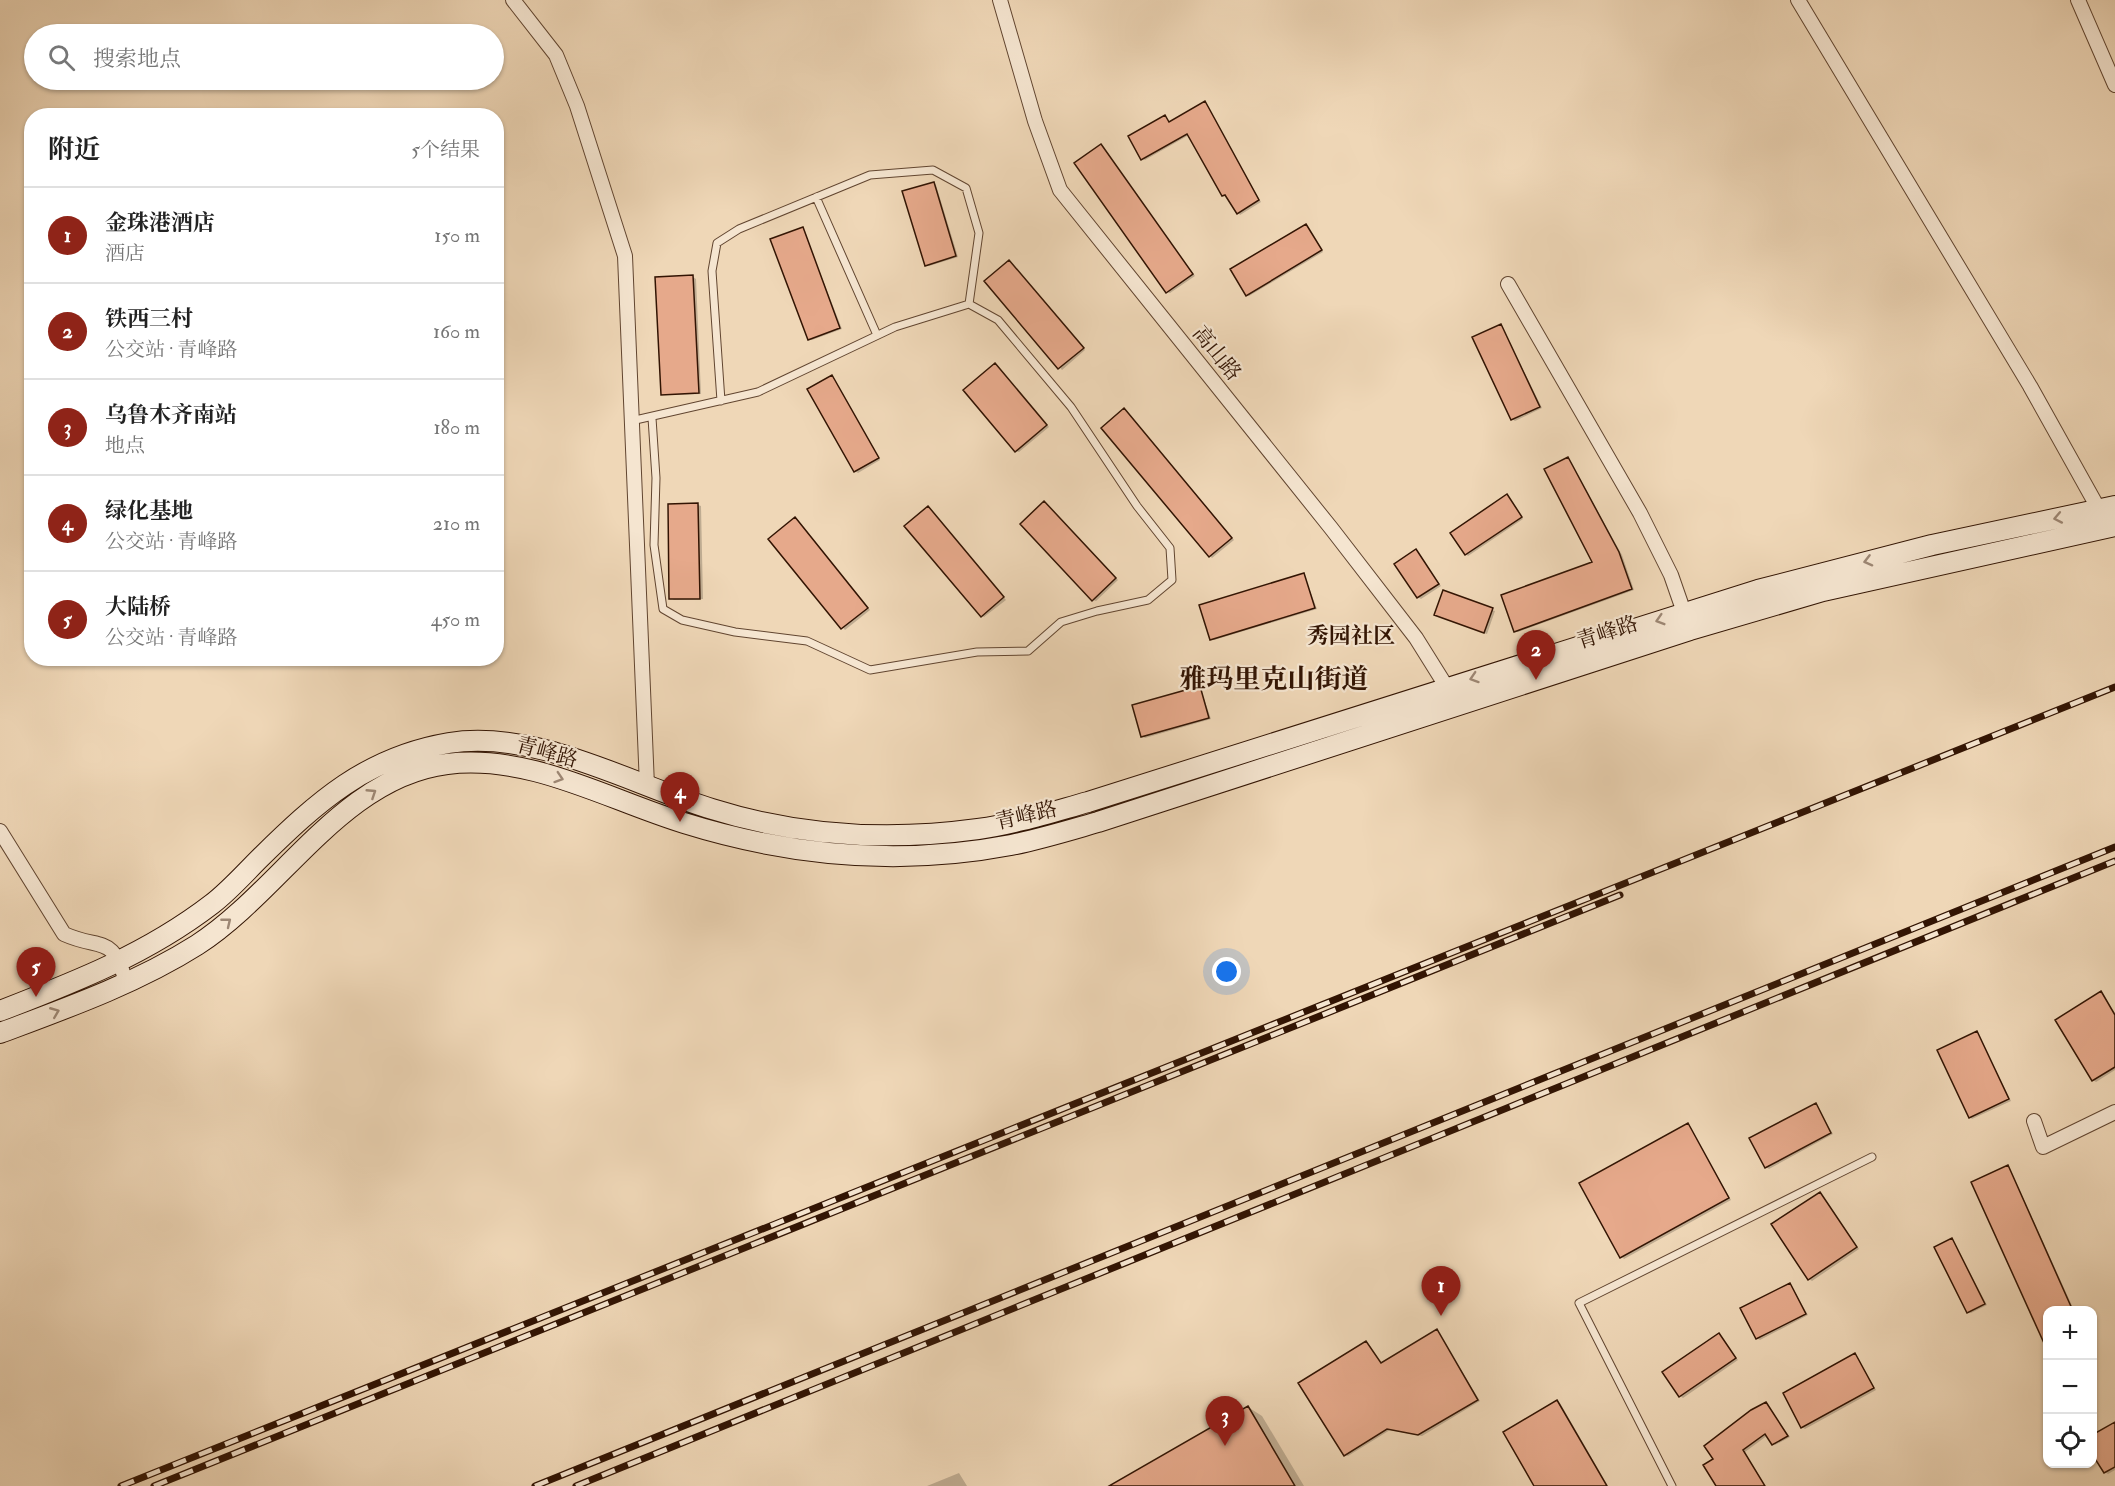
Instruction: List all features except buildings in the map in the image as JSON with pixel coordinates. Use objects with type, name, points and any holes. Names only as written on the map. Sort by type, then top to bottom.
[{"type":"main road","name":"青峰路","points":[[0,1011],[84,979],[145,949],[214,903],[318,802],[361,772],[393,758],[451,743],[479,740],[515,744],[552,752],[713,810],[808,831],[871,835],[981,829],[1088,802],[1447,687],[1687,621],[1932,544],[2109,517]]},
{"type":"main road","name":"青峰路","points":[[0,1033],[126,982],[197,945],[228,922],[353,805],[406,774],[445,764],[476,762],[514,765],[560,778],[680,822],[756,843],[814,852],[872,856],[930,855],[1012,844],[1088,825],[1458,705],[1687,621]]},
{"type":"street","points":[[513,0],[556,55],[577,106],[625,256],[647,786]]},
{"type":"street","name":"高山路","points":[[1000,0],[1035,121],[1060,190],[1331,528],[1416,638],[1458,705]]},
{"type":"street","points":[[1798,0],[2109,517]]},
{"type":"street","points":[[2078,0],[2115,85]]},
{"type":"street","points":[[1508,284],[1640,513],[1671,575],[1687,621]]},
{"type":"street","points":[[0,831],[64,934],[81,941],[102,943],[114,950],[126,982]]},
{"type":"street","points":[[2034,1121],[2043,1147],[2115,1112]]},
{"type":"lane","points":[[721,401],[712,271],[717,243],[739,229],[870,175],[933,170],[966,188],[979,233],[969,304]]},
{"type":"lane","points":[[816,197],[877,335]]},
{"type":"lane","points":[[631,421],[758,392],[895,327],[969,304],[998,320],[1071,407],[1137,506],[1170,548],[1172,580],[1148,600],[1097,611],[1061,622],[1028,651],[977,652],[870,670],[807,641],[735,632],[682,620],[663,609],[654,545],[656,478],[652,418]]},
{"type":"lane","points":[[1672,1486],[1579,1303],[1872,1157]]},
{"type":"railway","points":[[121,1486],[2115,687]]},
{"type":"railway","points":[[535,1486],[2115,847]]},
{"type":"railway","points":[[576,1486],[2115,861]]},
{"type":"railway","points":[[154,1486],[1620,895]]},
{"type":"place","name":"铁西三村","points":[[1536,680]]},
{"type":"place","name":"绿化基地","points":[[680,822]]},
{"type":"place","name":"大陆桥","points":[[36,997]]},
{"type":"place","name":"金珠港酒店","points":[[1441,1316]]},
{"type":"place","name":"乌鲁木齐南站","points":[[1225,1446]]},
{"type":"district","name":"秀园社区","points":[[1351,635]]},
{"type":"district","name":"雅玛里克山街道","points":[[1274,679]]}]
